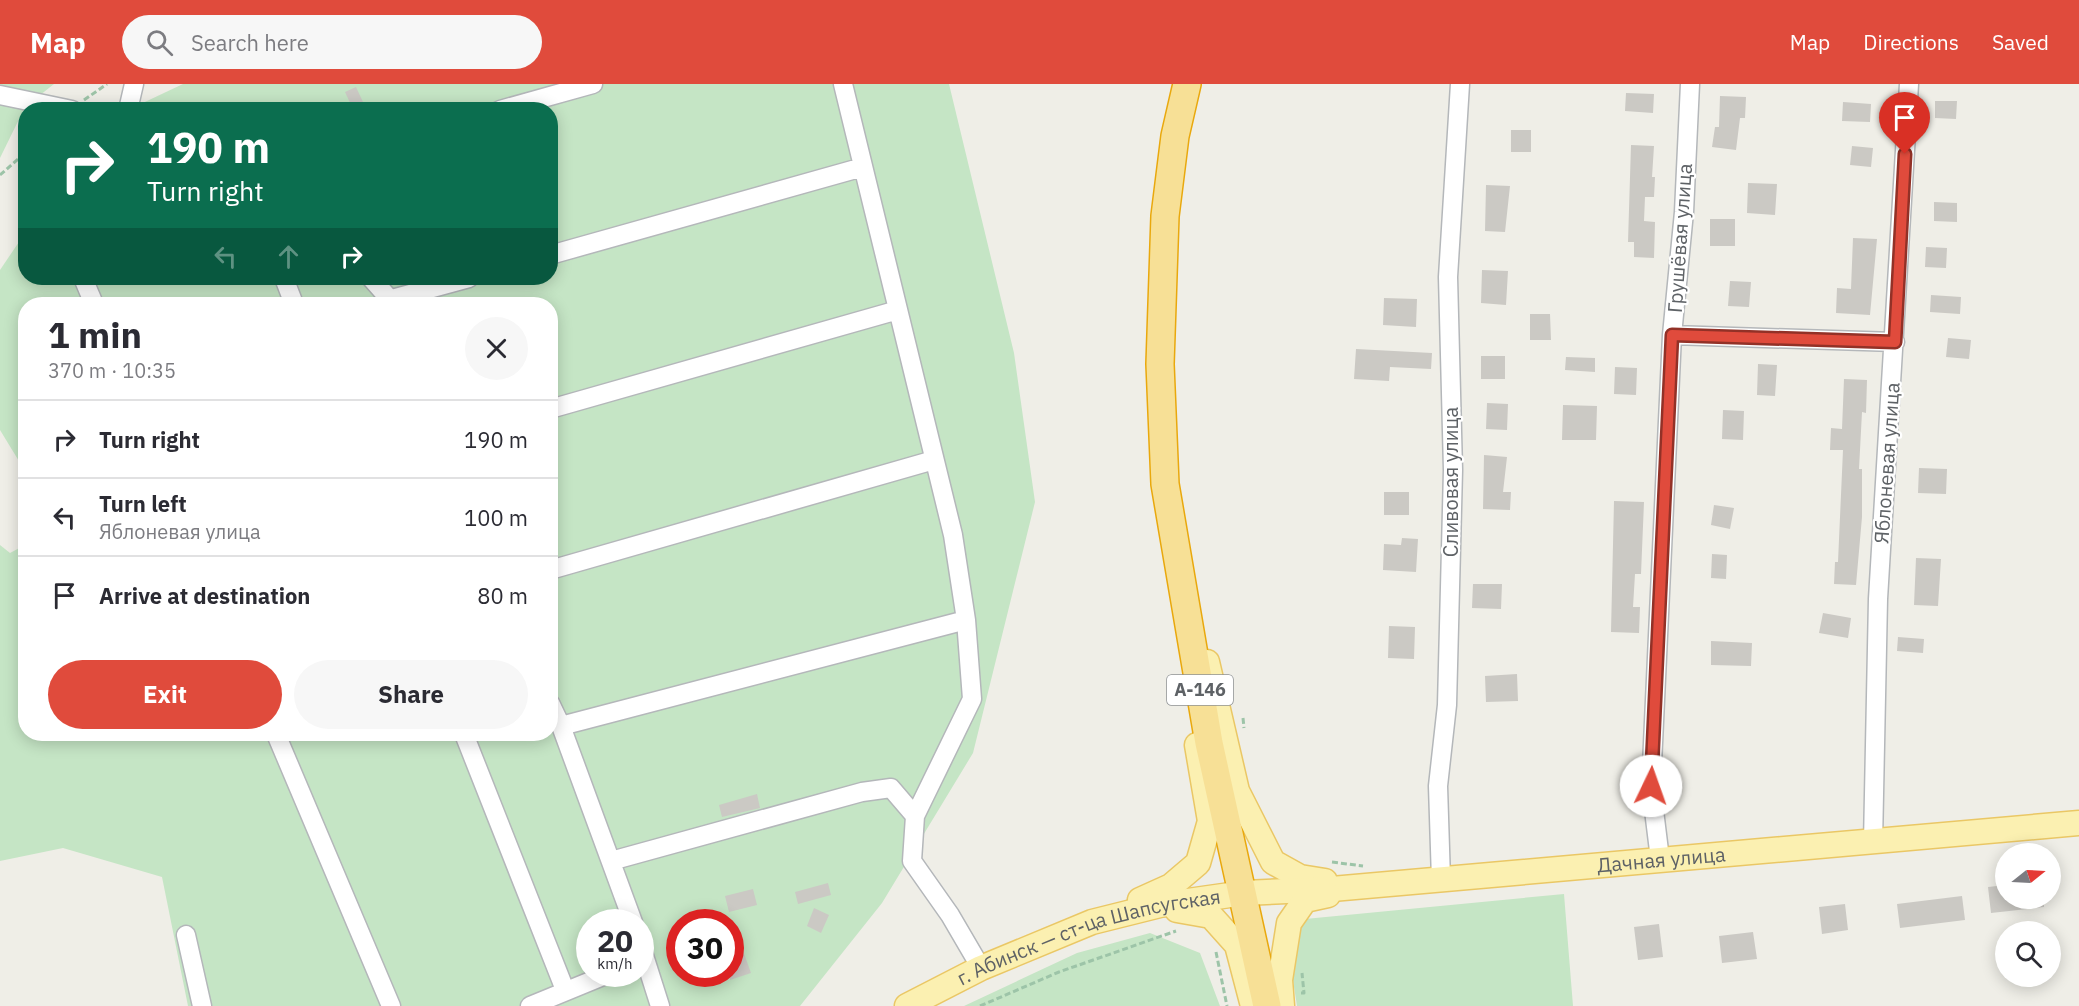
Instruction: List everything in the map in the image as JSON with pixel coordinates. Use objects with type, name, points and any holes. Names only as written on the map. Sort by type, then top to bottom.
[{"type":"highway","name":"А-146","points":[[1187,84],[1175,136],[1165,216],[1160,364],[1166,484],[1209,743],[1244,893],[1267,1006]]},
{"type":"main road","points":[[1166,484],[1237,791],[1273,862],[1300,877],[1363,887]]},
{"type":"main road","points":[[1092,922],[1171,886],[1198,863],[1210,821],[1186,679],[1166,484]]},
{"type":"main road","name":"Дачная улица","points":[[1244,893],[1363,887],[2079,823]]},
{"type":"main road","points":[[1282,1006],[1280,980],[1289,922],[1305,900],[1363,887]]},
{"type":"main road","name":"г. Абинск — ст-ца Шапсугская","points":[[907,1006],[981,968],[1092,922],[1160,905],[1244,893]]},
{"type":"main road","points":[[1092,922],[1182,909],[1211,916],[1237,945],[1253,1006]]},
{"type":"street","points":[[130,102],[134,84]]},
{"type":"street","points":[[529,102],[593,84]]},
{"type":"street","points":[[843,84],[953,535],[966,620],[972,699],[915,816],[912,861],[950,915],[981,968]]},
{"type":"street","name":"Сливовая улица","points":[[1441,880],[1438,786],[1447,705],[1453,470],[1448,277],[1460,84]]},
{"type":"street","name":"Грушёвая улица","points":[[1660,859],[1651,786],[1672,335],[1684,212],[1690,84]]},
{"type":"street","name":"Яблоневая улица","points":[[1873,843],[1878,599],[1909,84]]},
{"type":"street","points":[[0,95],[48,102]]},
{"type":"street","points":[[558,253],[863,167]]},
{"type":"street","points":[[377,285],[388,297]]},
{"type":"street","points":[[409,297],[447,285]]},
{"type":"street","points":[[558,408],[898,310]]},
{"type":"street","points":[[1672,335],[1895,342]]},
{"type":"street","points":[[558,568],[934,460]]},
{"type":"street","points":[[561,726],[966,620]]},
{"type":"street","points":[[558,720],[628,909]]},
{"type":"street","points":[[279,741],[391,1006]]},
{"type":"street","points":[[467,741],[565,990]]},
{"type":"street","points":[[611,861],[862,792],[891,788],[915,816]]},
{"type":"street","points":[[186,934],[202,1006]]},
{"type":"street","points":[[530,1006],[576,986]]},
{"type":"street","points":[[653,987],[660,1006]]},
{"type":"path","points":[[82,102],[107,84]]},
{"type":"path","points":[[0,175],[18,159]]},
{"type":"path","points":[[980,1006],[1059,972],[1178,930]]},
{"type":"path","points":[[1214,946],[1227,1006]]},
{"type":"green space","points":[[0,84],[54,84],[31,102],[18,102],[18,121],[0,158]]},
{"type":"green space","points":[[183,84],[949,84],[1014,353],[1035,502],[973,753],[882,903],[800,1006],[188,1006],[162,877],[63,848],[0,861],[0,545],[10,553],[18,549],[18,741],[558,741],[558,297],[18,297],[18,460],[0,430],[0,270],[18,243],[18,285],[558,285],[558,102],[145,102]]},
{"type":"green space","points":[[1564,894],[1573,1006],[1297,1006],[1288,948],[1305,919]]},
{"type":"green space","points":[[1150,933],[1200,953],[1220,1006],[964,1006],[1077,953]]},
{"type":"building","points":[[356,87],[363,102],[350,102],[345,92]]},
{"type":"building","points":[[1626,93],[1654,94],[1653,113],[1625,111]]},
{"type":"building","points":[[1720,96],[1746,97],[1745,118],[1740,118],[1736,150],[1712,147],[1715,127],[1719,127]]},
{"type":"building","points":[[1935,101],[1957,101],[1956,119],[1935,118]]},
{"type":"building","points":[[1843,102],[1871,104],[1870,122],[1842,121]]},
{"type":"building","points":[[1511,130],[1531,130],[1531,152],[1511,152]]},
{"type":"building","points":[[1631,145],[1654,146],[1652,177],[1655,177],[1654,197],[1645,197],[1644,221],[1655,222],[1654,258],[1634,257],[1634,242],[1628,242]]},
{"type":"building","points":[[1852,146],[1873,148],[1871,167],[1850,165]]},
{"type":"building","points":[[1748,183],[1777,184],[1775,215],[1747,213]]},
{"type":"building","points":[[1486,185],[1510,186],[1505,232],[1485,231]]},
{"type":"building","points":[[1934,202],[1957,203],[1957,222],[1934,221]]},
{"type":"building","points":[[1710,219],[1735,219],[1735,246],[1710,246]]},
{"type":"building","points":[[1853,238],[1877,239],[1870,315],[1836,313],[1837,288],[1851,289]]},
{"type":"building","points":[[1926,247],[1947,248],[1946,268],[1925,267]]},
{"type":"building","points":[[1482,270],[1508,271],[1506,305],[1481,303]]},
{"type":"building","points":[[1730,281],[1751,282],[1749,307],[1728,306]]},
{"type":"building","points":[[1931,295],[1961,297],[1960,314],[1930,312]]},
{"type":"building","points":[[1384,298],[1417,299],[1416,327],[1383,325]]},
{"type":"building","points":[[1530,314],[1550,314],[1551,340],[1530,340]]},
{"type":"building","points":[[1948,338],[1971,340],[1969,359],[1946,357]]},
{"type":"building","points":[[1356,349],[1432,353],[1431,369],[1390,367],[1389,381],[1354,379]]},
{"type":"building","points":[[1481,356],[1505,356],[1505,379],[1481,379]]},
{"type":"building","points":[[1566,357],[1595,358],[1595,372],[1565,370]]},
{"type":"building","points":[[1758,364],[1777,365],[1775,396],[1757,395]]},
{"type":"building","points":[[1615,367],[1637,368],[1636,395],[1614,394]]},
{"type":"building","points":[[1844,379],[1867,380],[1866,413],[1862,412],[1859,469],[1862,469],[1862,517],[1856,585],[1834,584],[1835,562],[1838,562],[1843,450],[1830,450],[1831,428],[1842,429]]},
{"type":"building","points":[[1487,403],[1508,404],[1507,430],[1486,429]]},
{"type":"building","points":[[1563,405],[1597,406],[1596,440],[1562,440]]},
{"type":"building","points":[[1723,410],[1744,411],[1743,440],[1722,439]]},
{"type":"building","points":[[1484,455],[1507,457],[1503,492],[1511,492],[1510,510],[1483,509]]},
{"type":"building","points":[[1919,468],[1947,469],[1946,494],[1918,493]]},
{"type":"building","points":[[1384,492],[1409,492],[1409,515],[1384,515]]},
{"type":"building","points":[[1614,501],[1644,502],[1641,574],[1635,574],[1633,607],[1640,607],[1639,633],[1611,632]]},
{"type":"building","points":[[1714,505],[1734,508],[1730,529],[1711,525]]},
{"type":"building","points":[[1402,538],[1418,539],[1416,572],[1383,570],[1384,544],[1401,545]]},
{"type":"building","points":[[1712,554],[1727,555],[1726,579],[1711,578]]},
{"type":"building","points":[[1916,558],[1941,559],[1938,606],[1914,605]]},
{"type":"building","points":[[1473,584],[1502,584],[1501,609],[1472,608]]},
{"type":"building","points":[[1823,613],[1851,618],[1848,638],[1819,633]]},
{"type":"building","points":[[1389,626],[1415,627],[1414,659],[1388,658]]},
{"type":"building","points":[[1898,637],[1924,639],[1923,653],[1897,651]]},
{"type":"building","points":[[1711,641],[1752,643],[1751,666],[1711,665]]},
{"type":"building","points":[[1517,674],[1518,701],[1486,702],[1485,676]]},
{"type":"building","points":[[757,794],[760,808],[722,817],[719,805]]},
{"type":"building","points":[[828,883],[831,895],[798,904],[795,892]]},
{"type":"building","points":[[1995,886],[1995,909],[2026,909],[1991,913],[1988,887]]},
{"type":"building","points":[[753,889],[757,905],[728,909],[725,896]]},
{"type":"building","points":[[1962,896],[1965,920],[1900,928],[1897,904]]},
{"type":"building","points":[[1845,904],[1848,930],[1822,934],[1819,907]]},
{"type":"building","points":[[814,908],[829,915],[821,933],[807,926]]},
{"type":"building","points":[[1659,924],[1663,957],[1638,960],[1634,927]]},
{"type":"building","points":[[1753,932],[1757,959],[1722,963],[1719,936]]},
{"type":"building","points":[[744,953],[751,973],[744,975]]},
{"type":"route","points":[[1651,786],[1672,335],[1895,342],[1905,154]]}]
